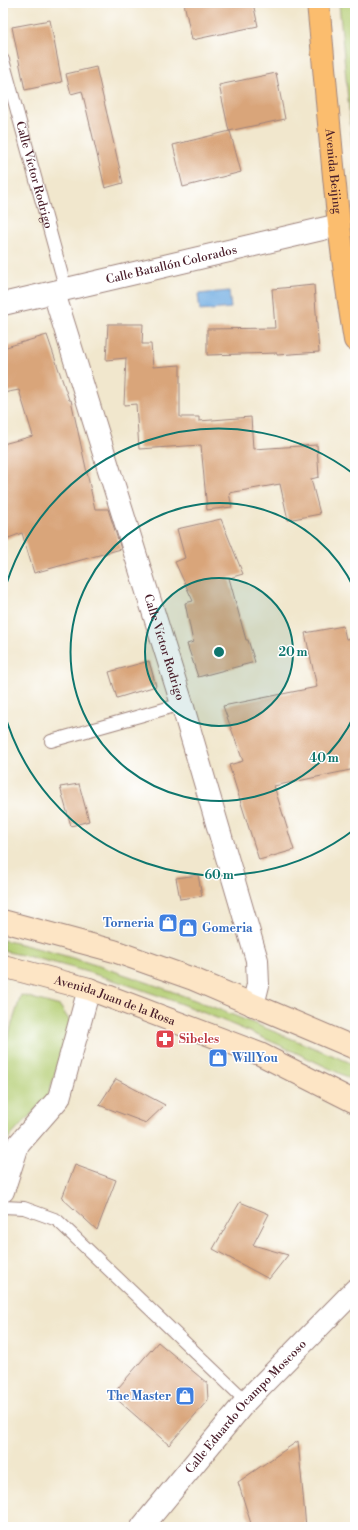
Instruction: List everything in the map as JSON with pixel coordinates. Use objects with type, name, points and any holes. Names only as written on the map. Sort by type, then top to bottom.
[{"type":"main road","name":"Avenida Beijing","points":[[318,3],[346,291],[355,340]]},
{"type":"main road","points":[[3,921],[114,951],[193,979],[355,1048]]},
{"type":"main road","name":"Avenida Juan de la Rosa","points":[[3,966],[89,989],[260,1054],[355,1102]]},
{"type":"street","name":"Calle Batallón Colorados","points":[[3,304],[339,225]]},
{"type":"street","name":"Calle Víctor Rodrigo","points":[[60,291],[257,960],[258,984],[253,1005]]},
{"type":"street","points":[[3,1191],[18,1145],[59,1098],[89,989]]},
{"type":"street","name":"Calle Eduardo Ocampo Moscoso","points":[[142,1527],[246,1401],[355,1290]]},
{"type":"lane","name":"Calle Víctor Rodrigo","points":[[3,60],[60,291]]},
{"type":"lane","points":[[51,741],[182,704]]},
{"type":"lane","points":[[3,1207],[24,1208],[56,1220],[246,1401]]},
{"type":"green space","points":[[339,3],[355,3],[355,175]]},
{"type":"green space","points":[[3,940],[90,963],[218,1009],[355,1065],[355,1081],[227,1022],[138,988],[48,961],[3,951]]},
{"type":"green space","points":[[21,995],[60,1006],[71,1023],[48,1096],[8,1139],[3,1154],[3,1053]]},
{"type":"water","points":[[229,291],[231,308],[200,311],[198,294]]},
{"type":"building","points":[[184,3],[253,3],[258,26],[192,40]]},
{"type":"building","points":[[50,20],[62,82],[25,90],[12,27]]},
{"type":"building","points":[[96,67],[123,183],[105,188],[82,91],[71,94],[66,74]]},
{"type":"building","points":[[276,73],[285,119],[229,131],[219,85]]},
{"type":"building","points":[[230,131],[241,172],[183,187],[173,145]]},
{"type":"building","points":[[314,285],[319,352],[277,355],[277,353],[207,355],[207,329],[275,328],[272,289]]},
{"type":"building","points":[[108,324],[143,324],[142,344],[151,344],[153,367],[180,365],[180,417],[199,417],[199,421],[251,417],[253,449],[317,445],[319,477],[311,479],[320,514],[288,520],[280,484],[229,493],[232,507],[207,510],[201,445],[139,449],[136,404],[124,405],[126,358],[106,360]]},
{"type":"building","points":[[47,335],[69,400],[71,400],[95,509],[108,509],[121,549],[34,573],[22,533],[3,540],[3,444],[33,436],[19,390],[3,393],[3,348]]},
{"type":"building","points":[[221,519],[243,574],[229,578],[246,640],[248,640],[255,662],[198,677],[187,644],[193,642],[185,603],[193,601],[175,562],[185,558],[177,529]]},
{"type":"building","points":[[343,626],[346,639],[355,638],[355,769],[274,786],[294,850],[259,860],[229,765],[243,761],[223,706],[317,687],[305,633]]},
{"type":"building","points":[[149,661],[156,686],[117,698],[109,672]]},
{"type":"building","points":[[79,784],[89,821],[71,826],[60,787]]},
{"type":"building","points":[[198,875],[202,896],[180,899],[176,878]]},
{"type":"building","points":[[116,1079],[165,1105],[146,1123],[99,1105]]},
{"type":"building","points":[[75,1165],[116,1180],[97,1230],[62,1198]]},
{"type":"building","points":[[240,1202],[269,1214],[253,1245],[288,1255],[269,1279],[213,1249]]},
{"type":"building","points":[[158,1342],[207,1383],[208,1400],[169,1445],[112,1395]]},
{"type":"building","points":[[298,1441],[306,1527],[252,1527],[238,1482]]},
{"type":"place","name":"Torneria","points":[[168,923]]},
{"type":"place","name":"Gomeria","points":[[188,928]]},
{"type":"place","name":"Sibeles","points":[[165,1039]]},
{"type":"place","name":"WillYou","points":[[218,1058]]},
{"type":"place","name":"The Master","points":[[185,1396]]}]
